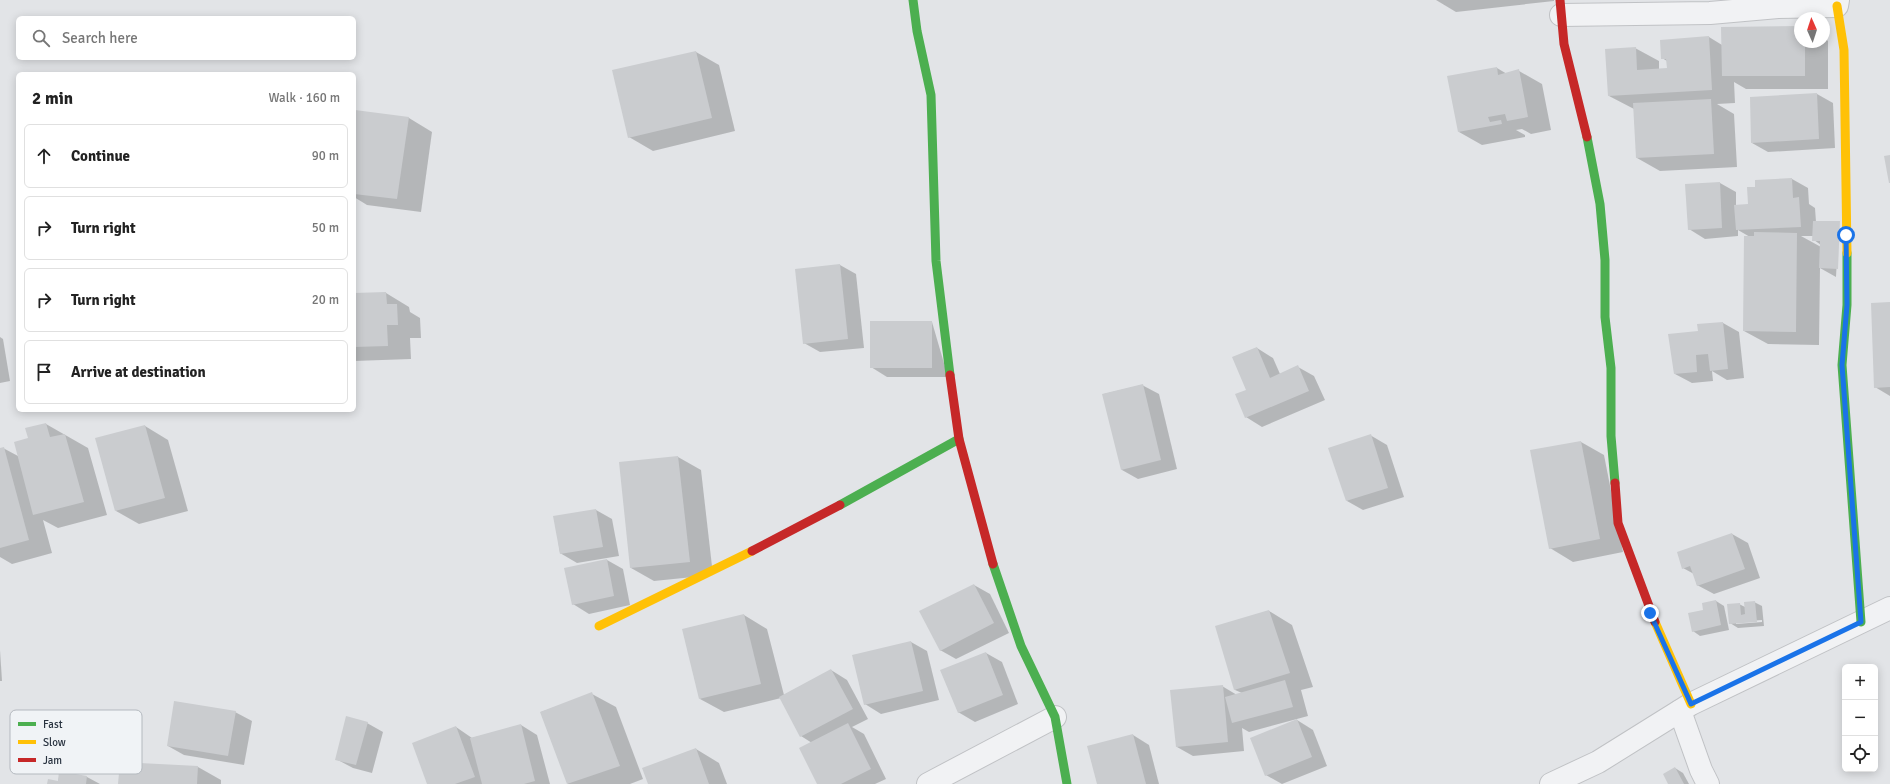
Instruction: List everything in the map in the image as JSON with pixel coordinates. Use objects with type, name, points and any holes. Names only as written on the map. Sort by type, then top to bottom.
[{"type":"street","points":[[913,0],[917,31],[931,95],[936,261],[942,328],[958,439],[990,556],[1021,646],[1055,717],[1067,784]]},
{"type":"street","points":[[1708,784],[1701,770],[1685,708],[1650,613],[1632,558],[1618,523],[1611,436],[1611,368],[1605,316],[1605,260],[1600,204],[1591,154],[1564,44],[1560,7],[1710,13],[1837,3],[1844,50],[1846,155],[1847,305],[1842,365],[1861,622]]},
{"type":"street","points":[[599,626],[795,530],[958,439]]},
{"type":"street","points":[[1551,784],[1598,762],[1685,708],[1890,608]]},
{"type":"street","points":[[928,784],[1055,717]]},
{"type":"building","points":[[1794,26],[1794,48],[1805,48],[1805,76],[1722,76],[1721,27]]},
{"type":"building","points":[[1709,36],[1712,90],[1608,96],[1605,49],[1636,47],[1637,70],[1667,68],[1666,59],[1661,59],[1660,40]]},
{"type":"building","points":[[696,51],[712,118],[628,138],[612,70]]},
{"type":"building","points":[[1497,67],[1498,75],[1519,69],[1528,117],[1507,121],[1505,114],[1488,117],[1490,122],[1501,120],[1502,124],[1458,132],[1447,76]]},
{"type":"building","points":[[1817,93],[1819,139],[1751,143],[1750,97]]},
{"type":"building","points":[[1711,99],[1714,154],[1636,158],[1633,103]]},
{"type":"building","points":[[356,110],[409,117],[397,199],[356,194]]},
{"type":"building","points":[[1890,155],[1890,183],[1889,183],[1884,156]]},
{"type":"building","points":[[1792,178],[1793,198],[1799,197],[1801,227],[1736,230],[1734,205],[1748,204],[1747,187],[1755,187],[1755,180]]},
{"type":"building","points":[[1720,182],[1722,228],[1688,230],[1685,184]]},
{"type":"building","points":[[1813,221],[1840,221],[1838,269],[1819,268],[1820,241],[1812,241]]},
{"type":"building","points":[[1754,232],[1797,233],[1796,332],[1743,331],[1744,236],[1754,236]]},
{"type":"building","points":[[840,264],[848,339],[803,344],[795,269]]},
{"type":"building","points":[[386,292],[387,304],[397,304],[398,325],[387,325],[388,346],[356,347],[356,293]]},
{"type":"building","points":[[1890,302],[1890,387],[1874,388],[1871,303]]},
{"type":"building","points":[[870,321],[932,321],[932,368],[870,368]]},
{"type":"building","points":[[1723,322],[1728,369],[1710,371],[1708,354],[1696,355],[1697,372],[1674,374],[1668,334],[1698,331],[1697,324]]},
{"type":"building","points":[[1257,347],[1270,378],[1298,365],[1309,391],[1245,418],[1235,394],[1246,390],[1232,357]]},
{"type":"building","points":[[1143,384],[1161,460],[1121,470],[1102,394]]},
{"type":"building","points":[[46,423],[50,437],[65,434],[84,502],[33,515],[14,442],[28,438],[25,428]]},
{"type":"building","points":[[145,425],[165,498],[115,511],[95,438]]},
{"type":"building","points":[[1371,434],[1388,488],[1346,501],[1328,448]]},
{"type":"building","points":[[1581,441],[1600,539],[1549,549],[1530,450]]},
{"type":"building","points":[[4,447],[29,540],[0,548],[0,448]]},
{"type":"building","points":[[678,456],[690,562],[630,568],[619,462]]},
{"type":"building","points":[[596,509],[603,547],[560,554],[553,516]]},
{"type":"building","points":[[1732,533],[1745,569],[1697,586],[1690,566],[1682,569],[1677,552]]},
{"type":"building","points":[[607,559],[614,596],[572,605],[564,568]]},
{"type":"building","points":[[974,584],[994,623],[940,651],[919,611]]},
{"type":"building","points":[[1716,600],[1721,625],[1692,632],[1688,613],[1703,610],[1702,603]]},
{"type":"building","points":[[1755,601],[1757,622],[1729,624],[1727,604],[1740,603],[1741,615],[1745,614],[1744,602]]},
{"type":"building","points":[[1269,610],[1290,673],[1234,690],[1215,626]]},
{"type":"building","points":[[744,614],[761,684],[699,699],[682,629]]},
{"type":"building","points":[[911,641],[923,691],[864,705],[852,655]]},
{"type":"building","points":[[986,652],[1003,695],[958,713],[940,670]]},
{"type":"building","points":[[831,669],[853,709],[800,737],[779,697]]},
{"type":"building","points":[[1285,680],[1293,707],[1232,723],[1225,697]]},
{"type":"building","points":[[1223,685],[1228,742],[1176,747],[1170,690]]},
{"type":"building","points":[[592,692],[620,766],[567,784],[540,712]]},
{"type":"building","points":[[174,701],[236,711],[228,756],[167,746]]},
{"type":"building","points":[[346,716],[368,722],[356,765],[335,760]]},
{"type":"building","points":[[1297,719],[1312,757],[1265,776],[1250,738]]},
{"type":"building","points":[[848,723],[871,769],[841,784],[817,784],[799,748]]},
{"type":"building","points":[[521,724],[535,781],[524,784],[482,784],[470,738]]},
{"type":"building","points":[[456,726],[475,777],[455,784],[427,784],[412,743]]},
{"type":"building","points":[[1133,734],[1146,784],[1097,784],[1087,746]]},
{"type":"building","points":[[696,748],[709,784],[648,784],[642,768]]},
{"type":"building","points":[[142,763],[198,766],[197,784],[118,784],[119,774],[142,774]]},
{"type":"building","points":[[1675,767],[1684,784],[1668,784],[1663,774]]},
{"type":"building","points":[[59,774],[76,774],[87,776],[86,784],[47,784],[48,779],[58,781]]},
{"type":"traffic: fast","points":[[913,0],[917,31],[931,95],[936,261],[950,375]]},
{"type":"traffic: fast","points":[[1587,137],[1600,204],[1605,260],[1605,317],[1611,368],[1611,436],[1615,483]]},
{"type":"traffic: fast","points":[[1847,253],[1847,305],[1842,365],[1861,622]]},
{"type":"traffic: fast","points":[[840,505],[959,439]]},
{"type":"traffic: fast","points":[[993,564],[1021,646],[1055,717],[1067,784]]},
{"type":"traffic: slow","points":[[1837,6],[1844,50],[1847,253]]},
{"type":"traffic: slow","points":[[599,626],[752,551]]},
{"type":"traffic: slow","points":[[1655,622],[1691,704]]},
{"type":"traffic: jam","points":[[1560,0],[1564,44],[1587,137]]},
{"type":"traffic: jam","points":[[950,375],[959,439],[993,564]]},
{"type":"traffic: jam","points":[[1615,483],[1618,523],[1655,622]]},
{"type":"traffic: jam","points":[[752,551],[840,505]]},
{"type":"route","points":[[1650,613],[1691,704],[1861,622],[1842,365],[1847,305],[1846,235]]}]
